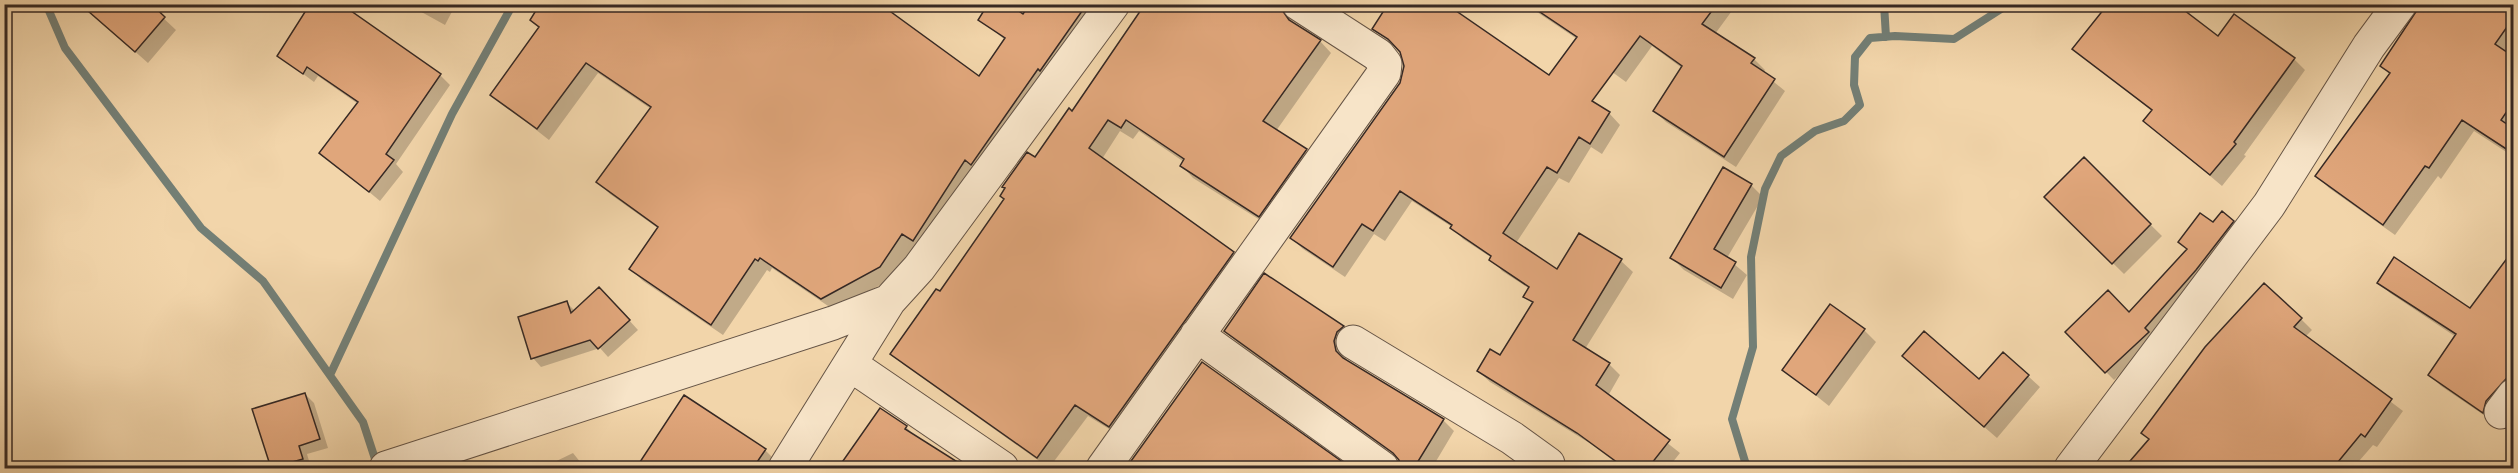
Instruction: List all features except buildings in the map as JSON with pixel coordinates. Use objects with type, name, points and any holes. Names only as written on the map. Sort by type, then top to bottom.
[{"type":"street","points":[[797,464],[889,301],[919,268],[1113,4]]},
{"type":"street","points":[[1102,468],[1384,73],[1385,64],[1378,56],[1299,4]]},
{"type":"street","points":[[2071,468],[2269,205],[2369,46],[2400,4]]},
{"type":"street","points":[[386,468],[833,323],[889,301]]},
{"type":"street","points":[[1197,336],[1382,468]]},
{"type":"street","points":[[1353,342],[1512,438],[1548,464],[1549,468]]},
{"type":"street","points":[[851,365],[1002,468]]},
{"type":"waterway","points":[[46,4],[65,48],[201,228],[263,281],[363,422],[378,468]]},
{"type":"waterway","points":[[330,375],[452,114],[513,4]]},
{"type":"waterway","points":[[1884,4],[1886,37]]},
{"type":"waterway","points":[[1747,468],[1732,419],[1753,347],[1751,257],[1765,189],[1781,156],[1815,131],[1844,121],[1860,105],[1854,85],[1855,57],[1870,38],[1895,36],[1954,39],[2009,4]]}]
